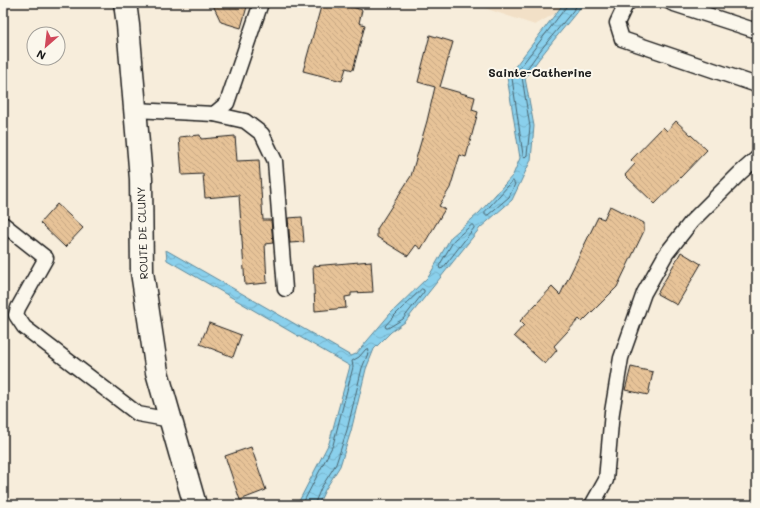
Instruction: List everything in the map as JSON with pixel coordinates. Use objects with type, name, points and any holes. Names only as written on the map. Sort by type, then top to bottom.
[{"type":"main road","name":"ROUTE DE CLUNY","points":[[125,3],[141,179],[142,272],[157,372],[195,505]]},
{"type":"lane","points":[[214,114],[227,102],[261,3]]},
{"type":"lane","points":[[628,3],[626,4],[617,24],[622,39],[757,84]]},
{"type":"lane","points":[[671,3],[757,31]]},
{"type":"lane","points":[[135,110],[214,114],[245,121],[262,134],[275,161],[286,289]]},
{"type":"lane","points":[[592,505],[606,480],[612,412],[621,358],[644,294],[666,254],[692,221],[757,158]]},
{"type":"lane","points":[[3,224],[46,258],[18,308],[16,315],[24,327],[138,414],[171,420]]},
{"type":"shaded area","points":[[469,3],[573,3],[535,25]]},
{"type":"water","points":[[564,3],[584,3],[546,49],[525,78],[534,126],[531,160],[512,200],[480,228],[405,322],[391,332],[374,349],[366,369],[351,431],[340,466],[325,490],[318,505],[297,505],[329,443],[350,366],[167,260],[166,250],[351,356],[356,354],[390,314],[429,276],[451,237],[479,213],[513,175],[520,158],[507,77]]},
{"type":"building","points":[[212,3],[248,3],[241,28],[221,22]]},
{"type":"building","points":[[322,3],[339,3],[362,10],[359,23],[365,25],[353,70],[346,68],[342,81],[303,71]]},
{"type":"building","points":[[430,35],[453,42],[440,87],[475,97],[472,110],[478,112],[466,157],[460,155],[450,188],[439,206],[445,209],[421,249],[416,245],[408,256],[377,237],[377,229],[411,176],[427,121],[435,87],[418,82]]},
{"type":"building","points":[[676,121],[707,150],[655,204],[625,175],[635,164],[631,160],[663,127],[667,131]]},
{"type":"building","points":[[200,135],[201,139],[235,136],[237,161],[259,160],[263,220],[271,220],[273,243],[265,244],[267,283],[245,285],[239,195],[205,198],[203,174],[182,175],[179,137]]},
{"type":"building","points":[[57,204],[83,228],[65,247],[40,223]]},
{"type":"building","points":[[610,206],[644,223],[644,231],[617,287],[582,322],[579,319],[554,346],[557,350],[545,364],[514,336],[524,325],[520,321],[552,287],[560,295],[598,217],[604,219]]},
{"type":"building","points":[[302,217],[304,242],[290,243],[288,218]]},
{"type":"building","points":[[681,252],[701,264],[677,305],[657,294]]},
{"type":"building","points":[[371,261],[373,292],[351,293],[351,296],[345,297],[346,308],[315,311],[313,266]]},
{"type":"building","points":[[209,323],[241,335],[233,357],[200,344]]},
{"type":"building","points":[[631,367],[653,372],[648,395],[625,390]]},
{"type":"building","points":[[251,447],[266,490],[240,500],[225,456]]},
{"type":"district","name":"Sainte-Catherine","points":[[540,72]]}]
